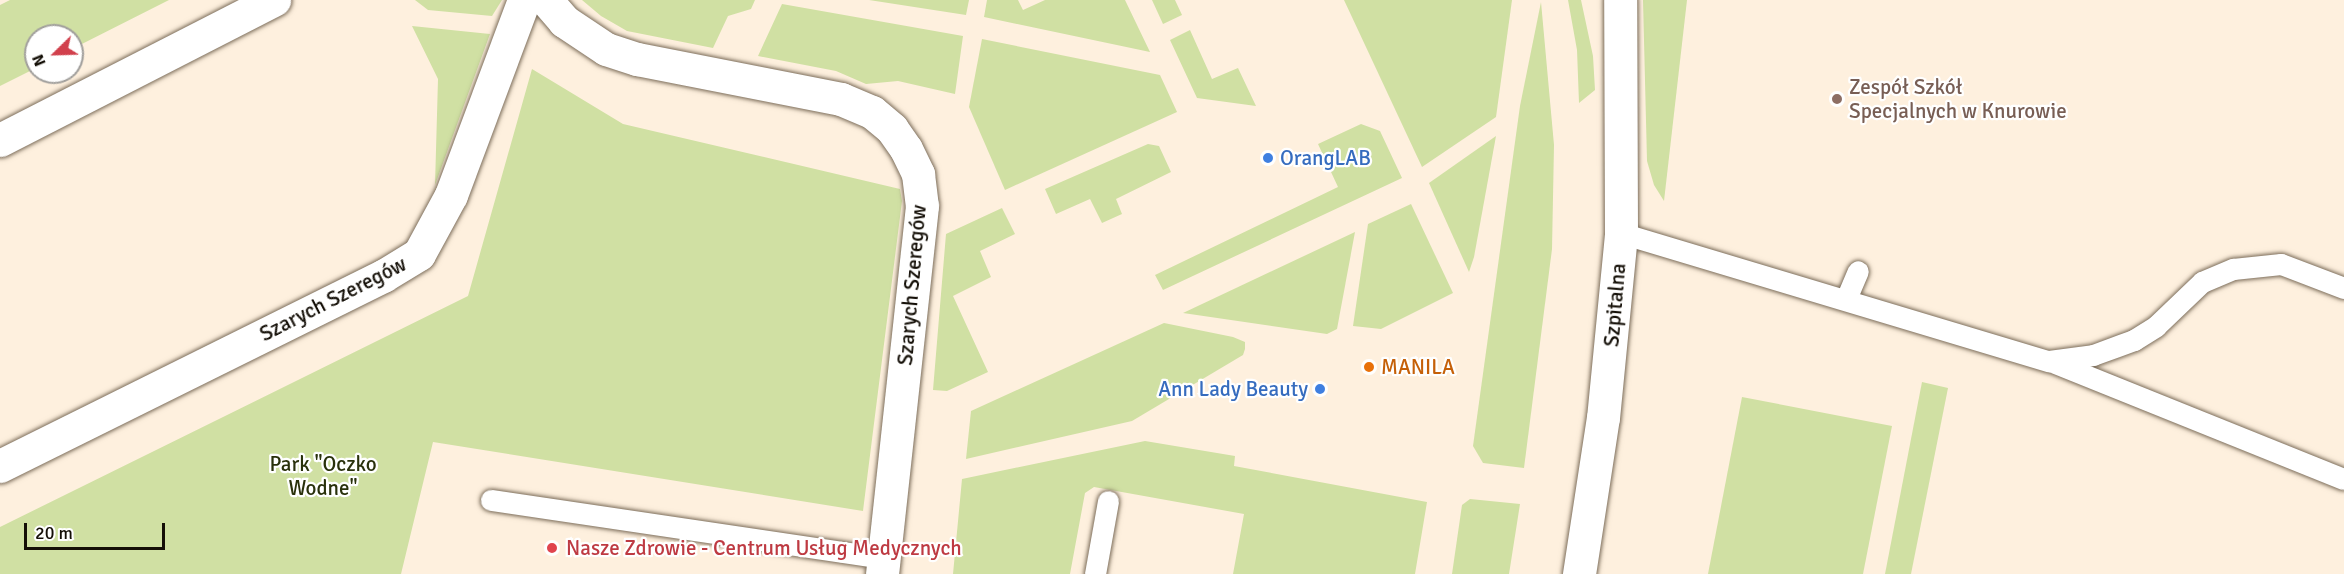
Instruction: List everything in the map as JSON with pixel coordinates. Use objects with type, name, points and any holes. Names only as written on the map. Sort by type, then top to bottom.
[{"type":"street","points":[[0,140],[273,0]]},
{"type":"street","name":"Szarych Szeregów","points":[[0,466],[383,276],[419,254],[451,195],[524,0]]},
{"type":"street","name":"Szarych Szeregów","points":[[546,0],[564,21],[606,49],[637,59],[841,99],[872,111],[892,129],[906,149],[918,174],[922,206],[883,566]]},
{"type":"street","name":"Szpitalna","points":[[1604,0],[1617,33]]},
{"type":"street","name":"Szpitalna","points":[[1579,574],[1605,407],[1621,233],[1623,140],[1617,33],[1620,0]]},
{"type":"lane","points":[[1621,233],[2049,361],[2344,479]]},
{"type":"lane","points":[[2049,361],[2093,355],[2134,340],[2156,326],[2195,287],[2234,269],[2281,264],[2344,288]]},
{"type":"lane","points":[[1846,299],[1858,271]]},
{"type":"lane","points":[[491,500],[883,566]]},
{"type":"lane","points":[[1095,574],[1107,501]]},
{"type":"green space","points":[[10,0],[169,0],[84,43],[84,24],[24,24],[24,74],[0,86],[0,5]]},
{"type":"green space","points":[[415,0],[502,0],[492,16],[428,10]]},
{"type":"green space","points":[[582,0],[755,0],[751,9],[728,16],[713,48],[627,31],[601,16]]},
{"type":"green space","points":[[869,0],[969,0],[966,15]]},
{"type":"green space","points":[[987,0],[1018,0],[1023,10],[1045,0],[1125,0],[1150,52],[984,17]]},
{"type":"green space","points":[[1152,0],[1175,0],[1182,15],[1163,24]]},
{"type":"green space","points":[[1344,0],[1512,0],[1496,117],[1422,167]]},
{"type":"green space","points":[[1568,0],[1581,0],[1593,56],[1595,90],[1579,103],[1577,50]]},
{"type":"green space","points":[[1643,0],[1687,0],[1664,201],[1654,185],[1647,161]]},
{"type":"green space","points":[[1541,2],[1554,145],[1552,249],[1524,468],[1483,463],[1473,446],[1520,106]]},
{"type":"green space","points":[[782,4],[963,36],[955,94],[898,81],[866,84],[836,71],[758,56]]},
{"type":"green space","points":[[412,26],[490,34],[435,185],[438,79]]},
{"type":"green space","points":[[1190,30],[1212,79],[1238,68],[1256,106],[1197,98],[1170,40]]},
{"type":"green space","points":[[982,39],[1160,75],[1177,112],[1005,190],[969,107]]},
{"type":"green space","name":"Park \"Oczko Wodne\"","points":[[532,69],[623,124],[900,189],[902,201],[863,511],[433,442],[401,574],[0,574],[0,527],[468,296]]},
{"type":"green space","points":[[1361,124],[1380,131],[1402,178],[1163,290],[1155,275],[1338,187],[1318,144]]},
{"type":"green space","points":[[1496,136],[1474,257],[1469,272],[1429,183]]},
{"type":"green space","points":[[1148,144],[1159,146],[1171,172],[1116,199],[1122,214],[1102,223],[1090,199],[1056,214],[1045,189]]},
{"type":"green space","points":[[1411,204],[1453,293],[1381,329],[1353,326],[1368,224]]},
{"type":"green space","points":[[1002,208],[1015,234],[980,251],[991,277],[953,296],[988,372],[947,391],[933,390],[946,234]]},
{"type":"green space","points":[[1355,232],[1337,329],[1327,334],[1183,313]]},
{"type":"green space","points":[[1164,323],[1233,337],[1245,342],[1243,355],[1132,421],[966,459],[971,411]]},
{"type":"green space","points":[[1922,382],[1948,388],[1911,574],[1885,574]]},
{"type":"green space","points":[[1742,397],[1892,426],[1863,574],[1708,574]]},
{"type":"green space","points":[[1145,441],[1235,456],[1234,466],[1427,502],[1415,574],[1233,574],[1244,514],[1094,487],[1085,493],[1070,574],[953,574],[962,479]]},
{"type":"green space","points":[[1470,499],[1520,504],[1509,574],[1452,574],[1462,505]]},
{"type":"place","name":"Zespół Szkół Specjalnych w Knurowie","points":[[1837,99]]},
{"type":"place","name":"OrangLAB","points":[[1268,158]]},
{"type":"place","name":"MANILA","points":[[1369,367]]},
{"type":"place","name":"Ann Lady Beauty","points":[[1320,389]]},
{"type":"place","name":"Nasze Zdrowie - Centrum Usług Medycznych","points":[[552,548]]}]
